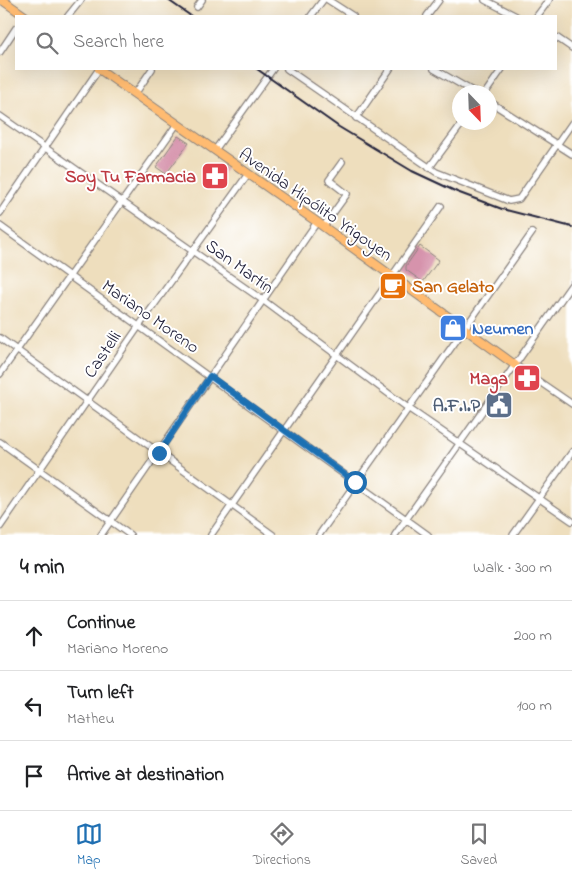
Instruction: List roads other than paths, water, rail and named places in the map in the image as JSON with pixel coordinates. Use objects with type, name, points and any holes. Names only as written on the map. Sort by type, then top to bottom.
[{"type":"main road","points":[[2,0],[23,15]]},
{"type":"main road","name":"Avenida Hipólito Yrigoyen","points":[[100,70],[515,365]]},
{"type":"street","points":[[69,15],[81,0]]},
{"type":"street","points":[[197,7],[202,0]]},
{"type":"street","points":[[312,15],[323,0]]},
{"type":"street","points":[[328,0],[351,15]]},
{"type":"street","points":[[428,15],[439,0]]},
{"type":"street","points":[[485,0],[514,15]]},
{"type":"street","points":[[538,15],[549,0]]},
{"type":"street","points":[[0,52],[15,30]]},
{"type":"street","points":[[557,38],[572,48]]},
{"type":"street","points":[[0,213],[98,70]]},
{"type":"street","points":[[135,94],[151,70]]},
{"type":"street","points":[[288,70],[429,168],[483,192],[509,201],[516,200],[572,124]]},
{"type":"street","points":[[356,118],[389,70]]},
{"type":"street","points":[[436,70],[462,85]]},
{"type":"street","points":[[491,85],[501,70]]},
{"type":"street","points":[[214,150],[270,72]]},
{"type":"street","points":[[497,106],[572,154]]},
{"type":"street","name":"San Martín","points":[[0,116],[264,301],[408,408],[572,521]]},
{"type":"street","points":[[0,374],[177,124]]},
{"type":"street","points":[[429,168],[457,130]]},
{"type":"street","points":[[102,535],[210,376],[320,225],[347,194],[329,180],[342,162]]},
{"type":"street","name":"Castelli","points":[[0,527],[88,402],[138,326],[248,174]]},
{"type":"street","points":[[211,535],[441,206]]},
{"type":"street","name":"Mariano Moreno","points":[[0,226],[428,535]]},
{"type":"street","points":[[319,535],[532,233]]},
{"type":"street","points":[[395,535],[571,287]]},
{"type":"street","points":[[0,338],[272,535]]},
{"type":"street","points":[[515,365],[572,404]]},
{"type":"street","points":[[0,442],[130,535]]},
{"type":"street","points":[[513,535],[572,452]]},
{"type":"railway","points":[[168,0],[190,15]]},
{"type":"railway","points":[[258,70],[339,127],[412,171],[457,192],[502,209],[572,227]]},
{"type":"place","name":"Soy Tu Farmacia","points":[[215,176]]},
{"type":"place","name":"San Gelato","points":[[393,286]]},
{"type":"place","name":"Neumen","points":[[453,328]]},
{"type":"place","name":"Maga","points":[[527,378]]},
{"type":"place","name":"A.F.I.P","points":[[499,405]]}]
